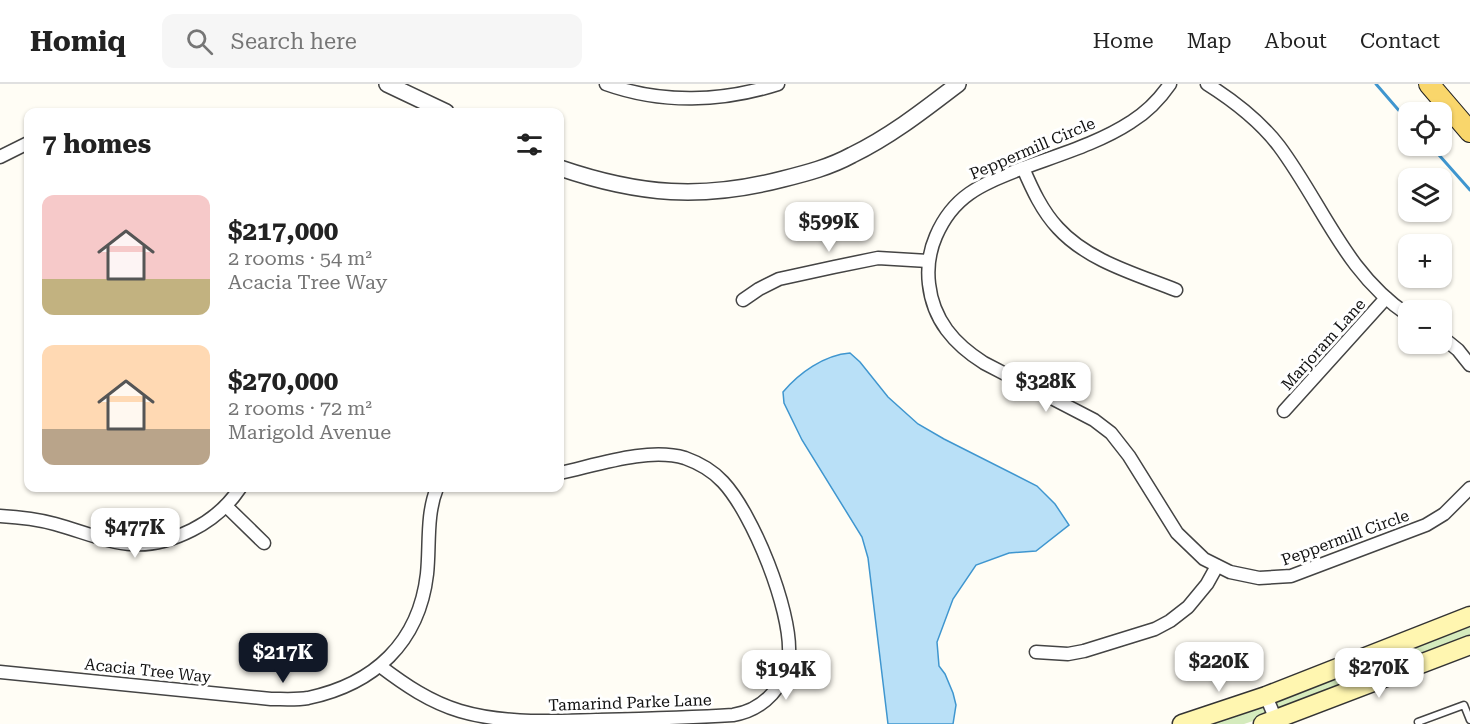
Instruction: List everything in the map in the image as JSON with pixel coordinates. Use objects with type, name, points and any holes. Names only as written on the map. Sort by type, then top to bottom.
[{"type":"main road","points":[[1429,84],[1470,132]]},
{"type":"main road","points":[[1182,724],[1266,696],[1470,616]]},
{"type":"main road","points":[[1273,723],[1470,645]]},
{"type":"street","points":[[387,84],[438,108]]},
{"type":"street","points":[[606,84],[659,96],[706,98],[742,94],[778,84]]},
{"type":"street","points":[[564,169],[598,181],[637,189],[701,192],[745,189],[816,171],[851,156],[900,127],[958,84]]},
{"type":"street","name":"Peppermill Circle","points":[[1170,84],[1153,105],[1131,123],[1103,137],[977,187],[957,203],[938,231],[928,261],[932,303],[946,331],[958,344],[984,363],[1094,420],[1111,433],[1122,445],[1177,533],[1195,552],[1230,572],[1259,578],[1299,574],[1426,525],[1444,514],[1470,488]]},
{"type":"street","points":[[1207,84],[1246,112],[1278,144],[1346,253],[1371,284],[1398,307]]},
{"type":"street","points":[[0,157],[24,145]]},
{"type":"street","points":[[1023,168],[1042,208],[1056,227],[1072,242],[1111,264],[1176,290]]},
{"type":"street","points":[[743,300],[779,279],[878,258],[928,261]]},
{"type":"street","name":"Marjoram Lane","points":[[1284,411],[1386,298]]},
{"type":"street","points":[[1452,345],[1470,365]]},
{"type":"street","name":"Tamarind Parke Lane","points":[[381,666],[403,683],[440,704],[460,712],[500,720],[726,716],[748,712],[769,698],[784,675],[789,655],[783,614],[775,582],[753,528],[723,481],[696,463],[661,454],[638,456],[564,472]]},
{"type":"street","points":[[0,516],[45,522],[111,542],[138,544],[176,537],[207,521],[226,506],[237,492]]},
{"type":"street","name":"Acacia Tree Way","points":[[0,672],[271,699],[306,698],[346,687],[381,666],[394,654],[405,639],[420,608],[427,571],[431,506],[436,492]]},
{"type":"street","points":[[226,506],[264,543]]},
{"type":"street","points":[[1036,652],[1076,653],[1155,629],[1188,607],[1207,584],[1217,566]]},
{"type":"street","points":[[1266,696],[1273,723]]},
{"type":"lane","points":[[1419,724],[1418,722],[1464,705],[1470,720]]},
{"type":"green space","points":[[1470,622],[1470,638],[1280,712],[1275,699]]},
{"type":"green space","points":[[1262,703],[1268,716],[1244,724],[1200,724]]},
{"type":"water","points":[[850,353],[888,397],[918,424],[1037,486],[1055,504],[1069,525],[1036,551],[1009,553],[976,565],[953,599],[937,642],[939,666],[945,674],[956,705],[953,724],[888,724],[868,558],[862,537],[802,440],[784,403],[783,392],[804,372],[831,357]]},
{"type":"waterway","points":[[1376,84],[1398,109]]},
{"type":"waterway","points":[[1440,156],[1470,190]]}]
